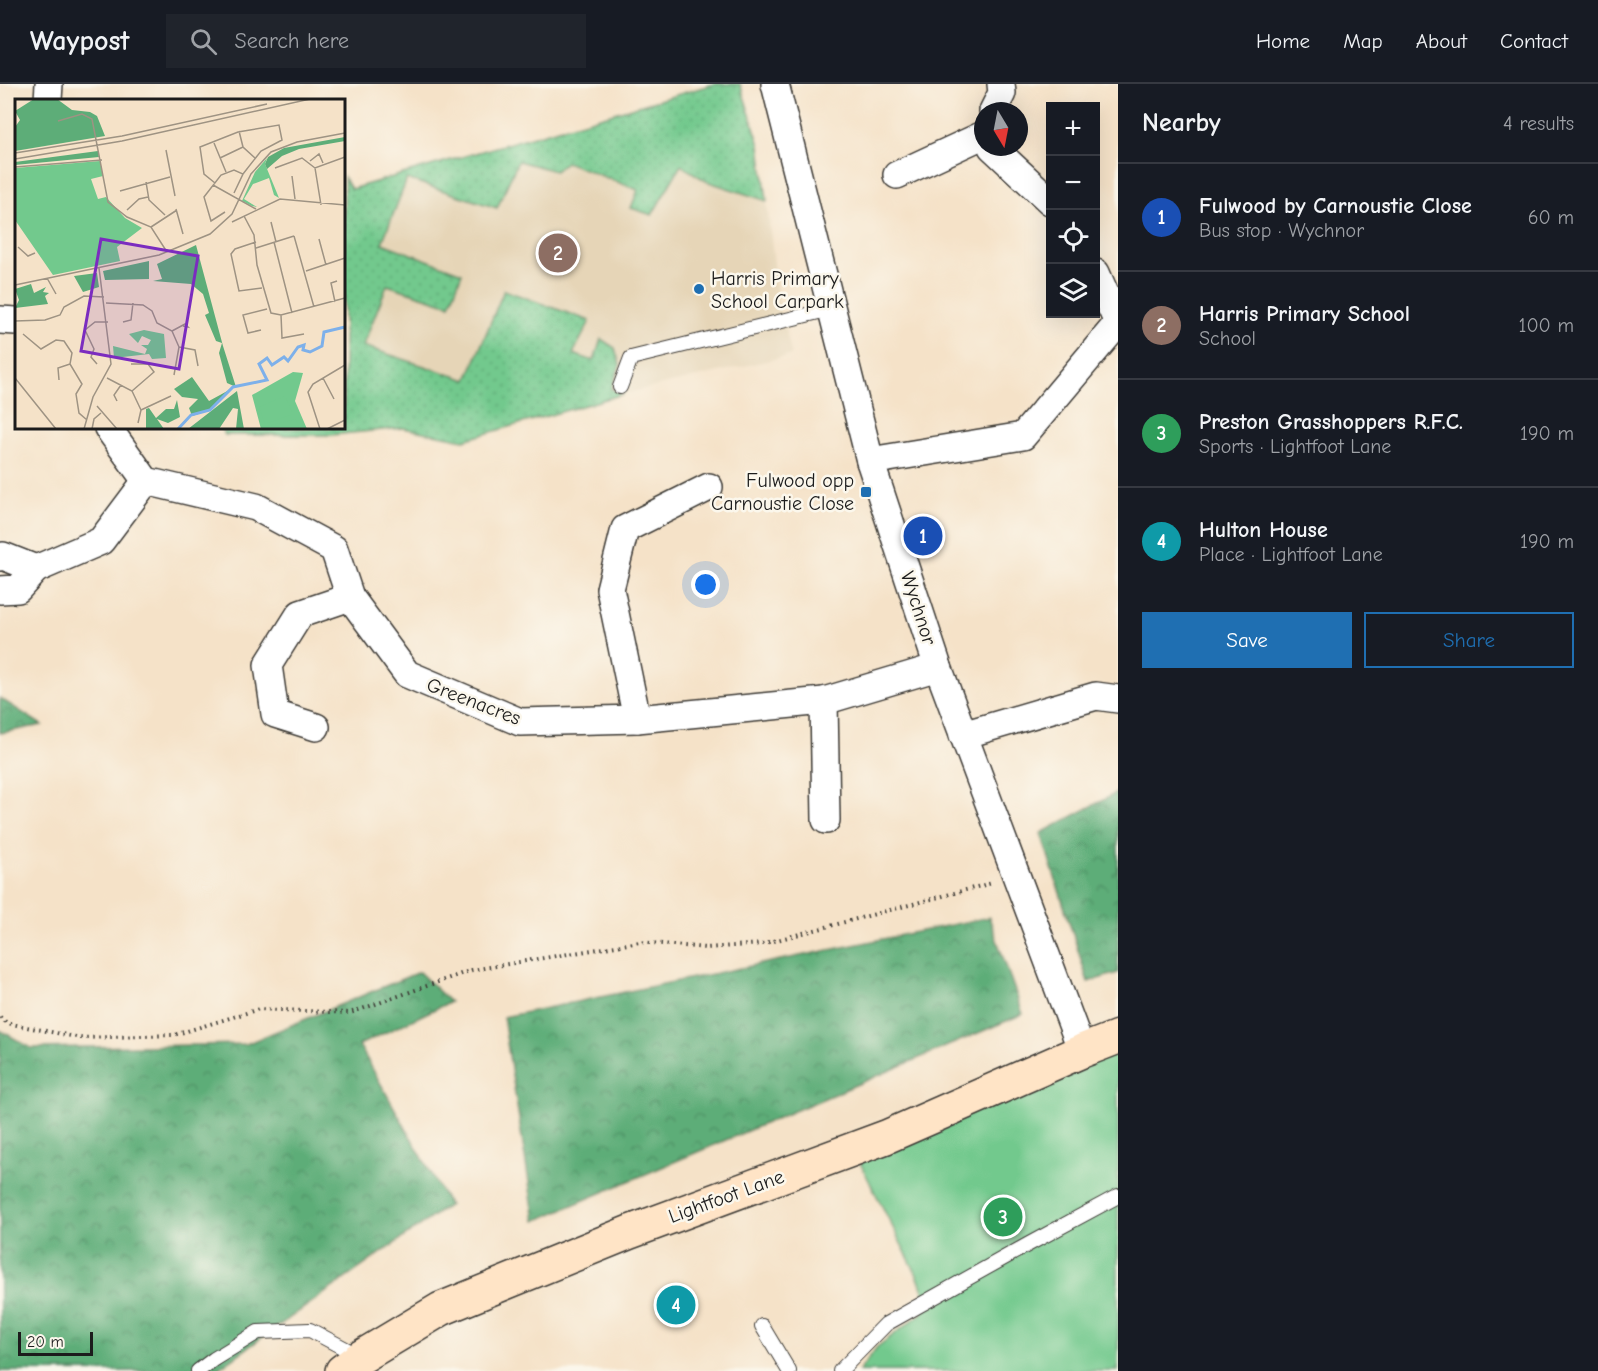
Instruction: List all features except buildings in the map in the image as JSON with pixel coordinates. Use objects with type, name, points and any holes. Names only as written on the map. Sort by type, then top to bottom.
[{"type":"main road","name":"Lightfoot Lane","points":[[359,1366],[441,1308],[630,1232],[886,1137],[1118,1037]]},
{"type":"street","points":[[48,99],[49,84]]},
{"type":"street","name":"Wychnor","points":[[775,84],[870,461],[938,667],[1082,1051]]},
{"type":"street","points":[[998,102],[1002,93],[1001,84]]},
{"type":"street","points":[[897,175],[974,143]]},
{"type":"street","points":[[1004,156],[1046,197]]},
{"type":"street","points":[[870,461],[1023,436],[1118,323],[1100,284]]},
{"type":"street","points":[[0,320],[15,321]]},
{"type":"street","points":[[0,590],[18,589],[36,569],[101,541],[146,481],[109,429]]},
{"type":"street","name":"Greenacres","points":[[146,481],[256,507],[334,549],[351,597],[407,674],[520,723],[637,719],[824,701],[938,667]]},
{"type":"street","points":[[637,719],[610,590],[625,529],[709,487]]},
{"type":"street","points":[[0,557],[3,556],[36,569]]},
{"type":"street","points":[[316,727],[275,714],[268,665],[300,614],[351,597]]},
{"type":"street","points":[[963,735],[1096,696],[1118,699]]},
{"type":"street","points":[[824,701],[826,820]]},
{"type":"lane","points":[[620,387],[631,358],[831,309]]},
{"type":"lane","points":[[840,1371],[886,1324],[1118,1196]]},
{"type":"lane","points":[[762,1326],[789,1371]]},
{"type":"lane","points":[[198,1371],[258,1332],[310,1330],[359,1366]]},
{"type":"path","points":[[0,1017],[7,1023],[81,1038],[174,1035],[259,1009],[350,1013],[472,970],[640,942],[706,948],[762,944],[1016,877]]},
{"type":"shaded area","points":[[714,84],[740,84],[760,145],[779,305],[792,355],[623,394],[464,440],[403,428],[331,435],[225,435],[222,429],[345,429],[345,179],[351,189]]},
{"type":"green space","points":[[714,84],[740,84],[760,145],[767,201],[706,181],[681,165],[652,215],[631,208],[638,190],[566,162],[555,171],[518,161],[497,208],[407,179],[382,243],[462,273],[450,305],[387,285],[363,346],[467,380],[504,290],[590,321],[573,354],[594,361],[601,339],[615,348],[620,365],[611,389],[623,394],[464,440],[403,428],[331,435],[225,435],[222,429],[345,429],[345,179],[351,189]]},
{"type":"green space","points":[[1,699],[42,725],[0,733]]},
{"type":"green space","points":[[1118,792],[1118,973],[1088,982],[1041,833]]},
{"type":"green space","points":[[989,917],[1023,1014],[535,1221],[503,1017]]},
{"type":"green space","points":[[419,972],[450,1002],[359,1045],[449,1205],[215,1371],[0,1371],[0,1030],[31,1048],[246,1044]]},
{"type":"green space","points":[[1118,1047],[1118,1371],[859,1371],[877,1347],[922,1313],[923,1291],[857,1157]]},
{"type":"place","name":"Harris Primary School","points":[[558,253]]},
{"type":"place","name":"Harris Primary School Carpark","points":[[699,289]]},
{"type":"place","name":"Fulwood opp Carnoustie Close","points":[[866,492]]},
{"type":"place","name":"Fulwood by Carnoustie Close","points":[[923,536]]},
{"type":"place","name":"Preston Grasshoppers R.F.C.","points":[[1003,1217]]},
{"type":"place","name":"Hulton House","points":[[676,1305]]}]
